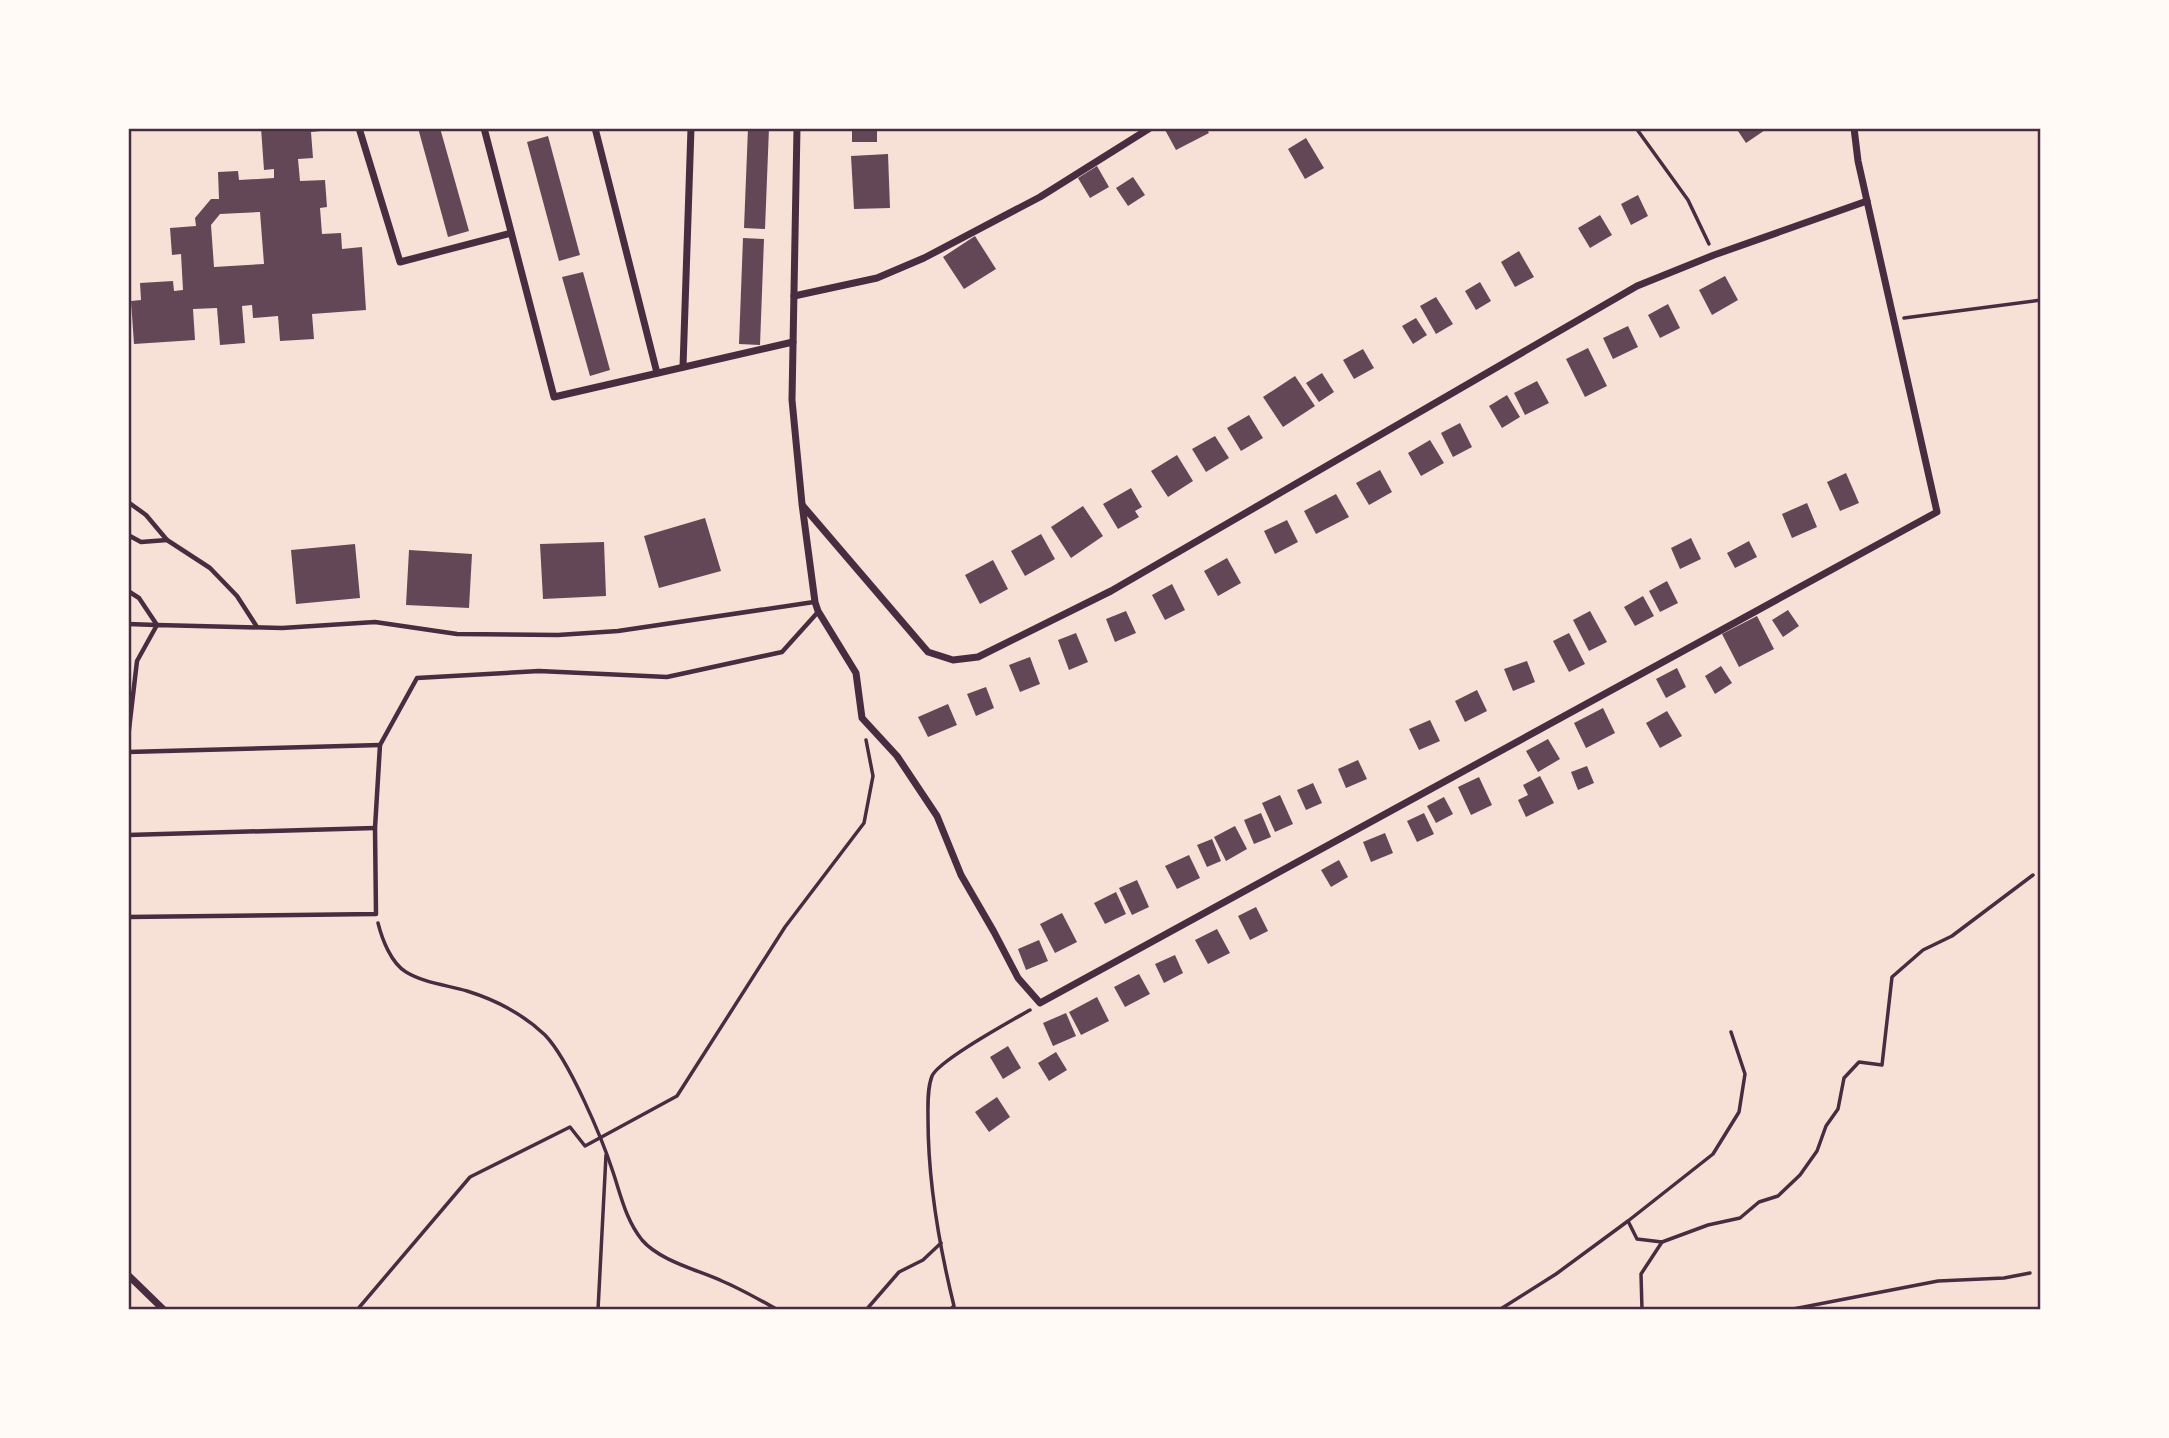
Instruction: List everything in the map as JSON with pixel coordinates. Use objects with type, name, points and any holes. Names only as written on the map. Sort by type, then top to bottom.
[{"type":"street","points":[[359,128],[400,262],[512,233]]},
{"type":"street","points":[[487,128],[554,397],[793,342]]},
{"type":"street","points":[[595,128],[657,373]]},
{"type":"street","points":[[683,367],[691,128]]},
{"type":"street","points":[[797,128],[792,400],[815,602],[856,673],[862,718],[897,756],[937,817],[961,875],[1018,978],[1040,1003],[1937,512],[1858,161],[1853,128]]},
{"type":"street","points":[[794,296],[877,278],[924,258],[1040,197],[1150,128]]},
{"type":"street","points":[[802,504],[928,652],[953,660],[978,657],[1111,591],[1637,286],[1714,255],[1867,201]]},
{"type":"street","points":[[128,1275],[164,1310]]},
{"type":"lane","points":[[128,502],[146,515],[167,540],[210,568],[237,596],[258,627]]},
{"type":"lane","points":[[128,535],[141,542],[167,540]]},
{"type":"lane","points":[[128,591],[139,598],[157,625]]},
{"type":"lane","points":[[128,625],[258,627],[375,622],[457,634],[558,635],[618,631],[815,602]]},
{"type":"lane","points":[[128,917],[376,914],[375,828],[380,745],[417,678],[539,671],[667,677],[782,652],[818,611]]},
{"type":"lane","points":[[128,738],[137,661],[157,625]]},
{"type":"lane","points":[[128,751],[380,745]]},
{"type":"lane","points":[[128,835],[375,828]]},
{"type":"path","points":[[1636,128],[1688,200],[1714,255]]},
{"type":"path","points":[[1894,319],[2041,300]]},
{"type":"path","points":[[357,1310],[470,1177],[570,1127],[584,1146],[677,1096],[785,927],[855,838],[864,822],[873,776],[862,718]]},
{"type":"path","points":[[1629,1221],[1637,1239],[1662,1242],[1708,1225],[1740,1218],[1759,1202],[1778,1196],[1800,1175],[1817,1151],[1826,1126],[1838,1109],[1844,1078],[1859,1062],[1882,1065],[1892,976],[1923,950],[1952,936],[2033,875]]},
{"type":"path","points":[[376,914],[383,943],[405,971],[511,1009],[545,1036],[567,1067],[606,1153],[623,1208],[643,1241],[671,1260],[724,1281],[778,1310]]},
{"type":"path","points":[[949,1310],[956,1308],[941,1243],[928,1152],[928,1099],[932,1074],[951,1058],[1040,1003]]},
{"type":"path","points":[[1499,1310],[1556,1274],[1629,1221],[1713,1154],[1739,1112],[1745,1074],[1731,1032]]},
{"type":"path","points":[[598,1310],[606,1153]]},
{"type":"path","points":[[1642,1310],[1642,1274],[1662,1242]]},
{"type":"path","points":[[866,1310],[900,1272],[923,1259],[941,1243]]},
{"type":"path","points":[[1788,1310],[1938,1281],[2004,1278],[2030,1273]]},
{"type":"building","points":[[261,128],[321,128],[321,131],[311,132],[313,158],[298,159],[300,181],[325,180],[327,207],[320,208],[322,234],[341,233],[342,249],[362,247],[366,310],[312,314],[314,339],[280,341],[278,316],[253,318],[252,305],[242,306],[245,343],[220,345],[217,308],[193,309],[195,340],[134,344],[131,301],[141,300],[140,283],[173,281],[174,291],[183,290],[181,254],[172,255],[170,228],[196,226],[195,218],[211,199],[219,199],[218,172],[238,171],[239,180],[274,178],[274,169],[264,170]],"holes":[[[260,212],[264,264],[214,267],[211,225],[220,214]]]},
{"type":"building","points":[[418,128],[440,128],[469,231],[448,237]]},
{"type":"building","points":[[748,128],[769,128],[765,229],[744,228]]},
{"type":"building","points":[[852,128],[877,128],[877,142],[852,142]]},
{"type":"building","points":[[1164,128],[1206,128],[1209,133],[1176,150]]},
{"type":"building","points":[[1736,128],[1768,128],[1746,143]]},
{"type":"building","points":[[548,136],[580,255],[559,261],[527,142]]},
{"type":"building","points":[[1306,138],[1324,168],[1305,179],[1288,149]]},
{"type":"building","points":[[888,154],[890,208],[854,209],[851,156]]},
{"type":"building","points":[[1097,166],[1109,187],[1090,198],[1078,178]]},
{"type":"building","points":[[1133,177],[1145,195],[1128,206],[1116,188]]},
{"type":"building","points":[[1638,195],[1648,216],[1631,225],[1621,204]]},
{"type":"building","points":[[1600,215],[1612,235],[1590,248],[1578,228]]},
{"type":"building","points":[[975,236],[996,269],[964,289],[943,257]]},
{"type":"building","points":[[743,238],[764,239],[760,345],[739,344]]},
{"type":"building","points":[[1519,251],[1534,277],[1515,287],[1501,262]]},
{"type":"building","points":[[583,272],[610,370],[590,376],[562,277]]},
{"type":"building","points":[[1725,276],[1738,300],[1712,315],[1699,290]]},
{"type":"building","points":[[1480,282],[1491,301],[1476,310],[1465,291]]},
{"type":"building","points":[[1436,297],[1453,324],[1436,334],[1420,306]]},
{"type":"building","points":[[1668,304],[1680,328],[1660,338],[1648,315]]},
{"type":"building","points":[[1416,318],[1427,335],[1413,344],[1402,326]]},
{"type":"building","points":[[1628,326],[1638,347],[1613,359],[1603,338]]},
{"type":"building","points":[[1588,348],[1607,386],[1585,397],[1566,359]]},
{"type":"building","points":[[1363,349],[1374,368],[1354,379],[1343,360]]},
{"type":"building","points":[[1322,373],[1334,392],[1319,402],[1306,383]]},
{"type":"building","points":[[1295,376],[1315,406],[1283,427],[1263,397]]},
{"type":"building","points":[[1537,381],[1549,403],[1525,415],[1514,393]]},
{"type":"building","points":[[1507,395],[1520,417],[1502,428],[1489,406]]},
{"type":"building","points":[[1249,415],[1263,438],[1241,451],[1227,428]]},
{"type":"building","points":[[1460,423],[1472,447],[1453,457],[1441,433]]},
{"type":"building","points":[[1215,436],[1229,458],[1206,472],[1192,449]]},
{"type":"building","points":[[1430,440],[1444,463],[1421,476],[1408,453]]},
{"type":"building","points":[[1177,455],[1193,481],[1168,497],[1151,471]]},
{"type":"building","points":[[1380,470],[1392,492],[1369,505],[1356,483]]},
{"type":"building","points":[[1846,473],[1859,503],[1840,511],[1827,482]]},
{"type":"building","points":[[1131,488],[1142,507],[1135,511],[1139,517],[1118,529],[1103,504]]},
{"type":"building","points":[[1336,494],[1349,517],[1316,534],[1304,511]]},
{"type":"building","points":[[1807,503],[1817,527],[1792,538],[1782,514]]},
{"type":"building","points":[[1083,506],[1103,536],[1071,558],[1051,527]]},
{"type":"building","points":[[705,518],[721,571],[659,588],[644,536]]},
{"type":"building","points":[[1287,520],[1298,542],[1275,554],[1264,531]]},
{"type":"building","points":[[1041,534],[1055,559],[1025,576],[1011,551]]},
{"type":"building","points":[[1691,538],[1701,559],[1680,569],[1671,548]]},
{"type":"building","points":[[1749,541],[1757,557],[1735,568],[1727,553]]},
{"type":"building","points":[[604,542],[606,596],[543,599],[540,544]]},
{"type":"building","points":[[355,544],[360,598],[296,604],[291,550]]},
{"type":"building","points":[[409,550],[472,554],[469,608],[406,605]]},
{"type":"building","points":[[1227,558],[1241,583],[1218,596],[1204,571]]},
{"type":"building","points":[[993,560],[1008,589],[980,604],[965,575]]},
{"type":"building","points":[[1667,581],[1678,603],[1660,612],[1649,591]]},
{"type":"building","points":[[1172,584],[1185,610],[1165,620],[1152,595]]},
{"type":"building","points":[[1643,596],[1654,616],[1635,626],[1624,607]]},
{"type":"building","points":[[1788,610],[1799,626],[1783,637],[1772,620]]},
{"type":"building","points":[[1126,611],[1136,633],[1115,642],[1106,619]]},
{"type":"building","points":[[1590,611],[1607,642],[1589,651],[1573,620]]},
{"type":"building","points":[[1757,616],[1774,649],[1739,667],[1722,634]]},
{"type":"building","points":[[1076,633],[1088,662],[1069,670],[1058,640]]},
{"type":"building","points":[[1569,633],[1585,664],[1569,672],[1553,641]]},
{"type":"building","points":[[1030,657],[1040,684],[1020,692],[1009,665]]},
{"type":"building","points":[[1527,661],[1535,682],[1513,691],[1504,669]]},
{"type":"building","points":[[1721,666],[1732,683],[1715,694],[1705,676]]},
{"type":"building","points":[[1677,668],[1686,687],[1666,698],[1656,679]]},
{"type":"building","points":[[986,687],[994,708],[976,716],[967,694]]},
{"type":"building","points":[[1477,690],[1487,711],[1465,722],[1455,701]]},
{"type":"building","points":[[948,704],[957,725],[928,737],[918,717]]},
{"type":"building","points":[[1603,708],[1615,733],[1586,748],[1574,723]]},
{"type":"building","points":[[1667,711],[1682,736],[1660,748],[1646,723]]},
{"type":"building","points":[[1430,720],[1440,741],[1419,750],[1409,729]]},
{"type":"building","points":[[1548,739],[1560,759],[1538,772],[1526,751]]},
{"type":"building","points":[[1358,760],[1367,779],[1346,788],[1338,769]]},
{"type":"building","points":[[1587,766],[1594,783],[1578,790],[1571,772]]},
{"type":"building","points":[[1540,776],[1554,803],[1526,817],[1518,800],[1528,795],[1523,785]]},
{"type":"building","points":[[1479,777],[1492,805],[1471,815],[1458,787]]},
{"type":"building","points":[[1313,783],[1322,803],[1306,810],[1297,790]]},
{"type":"building","points":[[1280,795],[1293,824],[1275,832],[1262,803]]},
{"type":"building","points":[[1444,797],[1453,814],[1436,823],[1427,806]]},
{"type":"building","points":[[1261,813],[1271,837],[1254,844],[1244,820]]},
{"type":"building","points":[[1424,813],[1434,834],[1417,842],[1407,821]]},
{"type":"building","points":[[1235,826],[1247,849],[1226,861],[1214,837]]},
{"type":"building","points":[[1385,833],[1393,853],[1371,862],[1363,842]]},
{"type":"building","points":[[1212,839],[1221,861],[1207,867],[1197,845]]},
{"type":"building","points":[[1189,855],[1200,878],[1177,889],[1165,866]]},
{"type":"building","points":[[1339,860],[1348,877],[1331,887],[1321,870]]},
{"type":"building","points":[[1137,880],[1149,907],[1132,915],[1119,888]]},
{"type":"building","points":[[1116,892],[1126,914],[1105,924],[1094,903]]},
{"type":"building","points":[[1256,907],[1268,931],[1250,940],[1238,916]]},
{"type":"building","points":[[1062,913],[1077,942],[1055,953],[1040,924]]},
{"type":"building","points":[[1217,929],[1230,953],[1208,964],[1195,940]]},
{"type":"building","points":[[1039,940],[1048,961],[1026,970],[1018,949]]},
{"type":"building","points":[[1175,955],[1183,973],[1164,983],[1155,964]]},
{"type":"building","points":[[1139,974],[1150,994],[1125,1007],[1114,987]]},
{"type":"building","points":[[1097,997],[1109,1021],[1081,1035],[1069,1012]]},
{"type":"building","points":[[1066,1013],[1076,1036],[1053,1046],[1043,1023]]},
{"type":"building","points":[[1008,1046],[1021,1068],[1003,1079],[990,1057]]},
{"type":"building","points":[[1056,1052],[1067,1070],[1049,1081],[1038,1063]]},
{"type":"building","points":[[997,1097],[1010,1117],[989,1132],[975,1112]]}]
